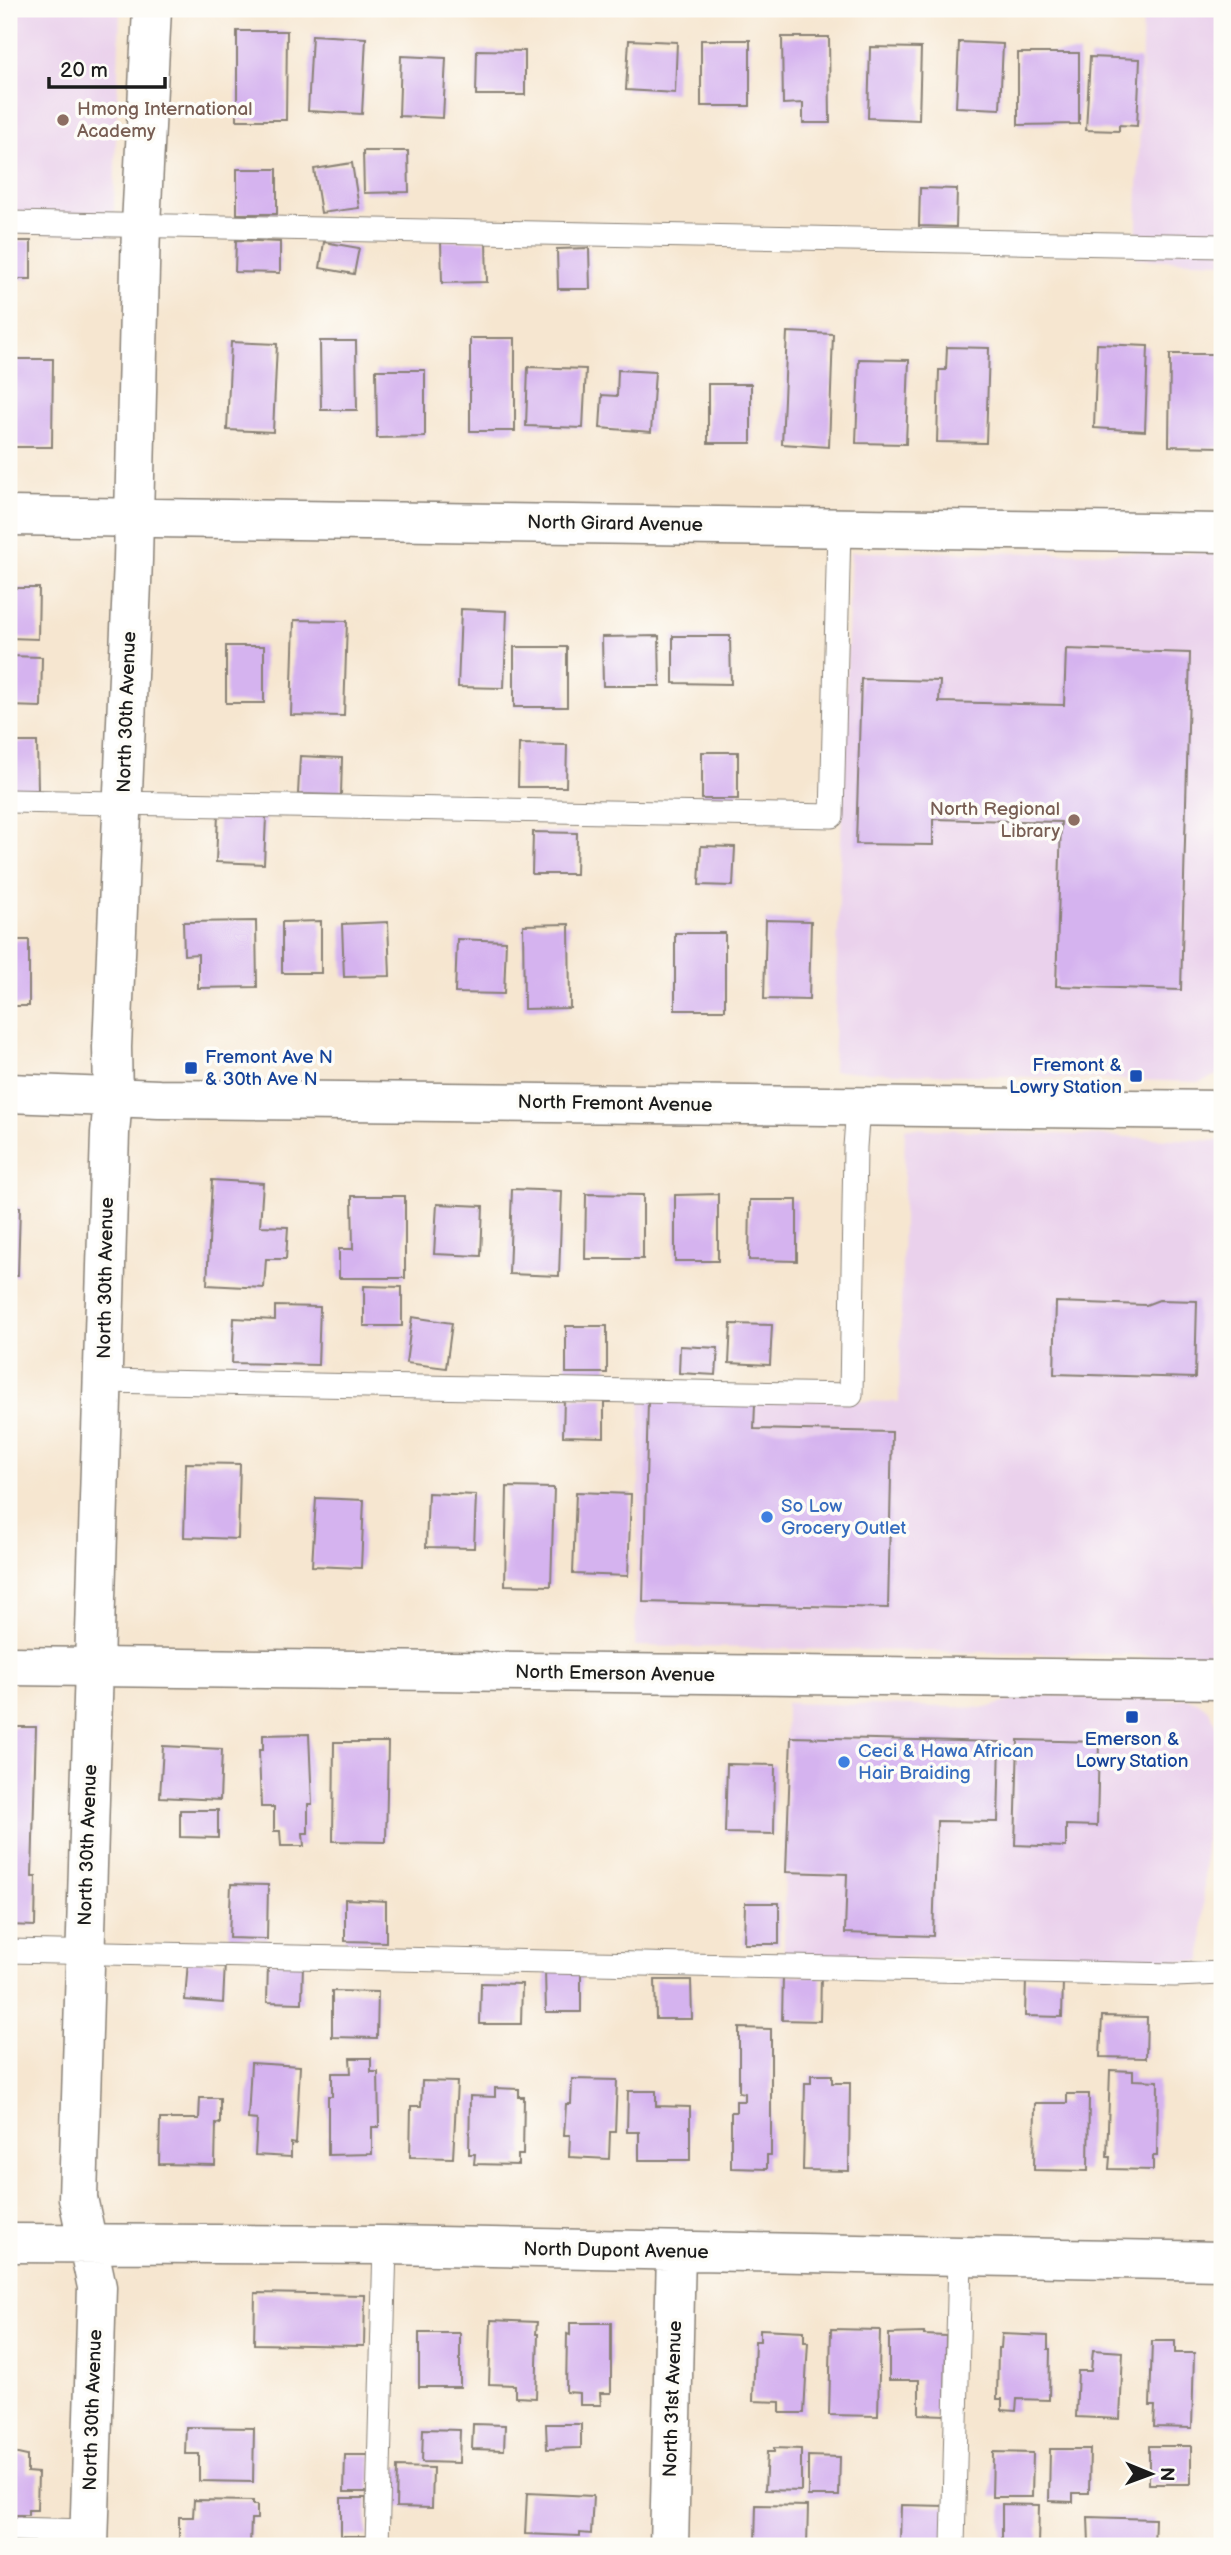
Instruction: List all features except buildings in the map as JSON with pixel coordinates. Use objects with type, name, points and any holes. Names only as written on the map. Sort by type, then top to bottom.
[{"type":"street","name":"North 30th Avenue","points":[[89,2538],[97,2287],[78,2198],[84,1952],[110,1133],[114,1098],[113,1047],[134,517],[141,225],[152,9]]},
{"type":"street","name":"North Girard Avenue","points":[[9,516],[1222,533]]},
{"type":"street","name":"North Fremont Avenue","points":[[9,1093],[114,1098],[1222,1110]]},
{"type":"street","name":"North Emerson Avenue","points":[[9,1666],[1222,1680]]},
{"type":"street","name":"North Dupont Avenue","points":[[9,2243],[385,2245],[1222,2261]]},
{"type":"street","name":"North 31st Avenue","points":[[668,2546],[676,2252]]},
{"type":"lane","points":[[9,223],[1222,246]]},
{"type":"lane","points":[[9,801],[832,816],[839,528]]},
{"type":"lane","points":[[103,1381],[851,1395],[858,1107]]},
{"type":"lane","points":[[9,1951],[1175,1975],[1222,1973]]},
{"type":"lane","points":[[377,2546],[385,2245]]},
{"type":"lane","points":[[953,2546],[960,2257]]},
{"type":"lane","points":[[9,2529],[89,2538]]},
{"type":"shaded area","name":"Hmong International Academy","points":[[9,9],[120,9],[113,235],[9,232]]},
{"type":"shaded area","points":[[1143,9],[1222,9],[1222,262],[1136,259]]},
{"type":"shaded area","points":[[851,552],[1222,553],[1220,1074],[1200,1082],[833,1071]]},
{"type":"shaded area","points":[[905,1128],[1222,1141],[1222,1475],[1214,1647],[1206,1656],[635,1646],[641,1396],[899,1402]]},
{"type":"shaded area","points":[[1032,1695],[1170,1700],[1185,1698],[1197,1701],[1209,1710],[1216,1726],[1217,1778],[1206,1806],[1202,1961],[784,1955],[786,1703],[986,1708]]},
{"type":"place","name":"Hmong International Academy","points":[[63,120]]},
{"type":"place","name":"North Regional Library","points":[[1074,820]]},
{"type":"place","name":"Fremont Ave N & 30th Ave N","points":[[191,1068]]},
{"type":"place","name":"Fremont & Lowry Station","points":[[1136,1076]]},
{"type":"place","name":"So Low Grocery Outlet","points":[[767,1517]]},
{"type":"place","name":"Emerson & Lowry Station","points":[[1132,1717]]},
{"type":"place","name":"Ceci & Hawa African Hair Braiding","points":[[844,1762]]}]
